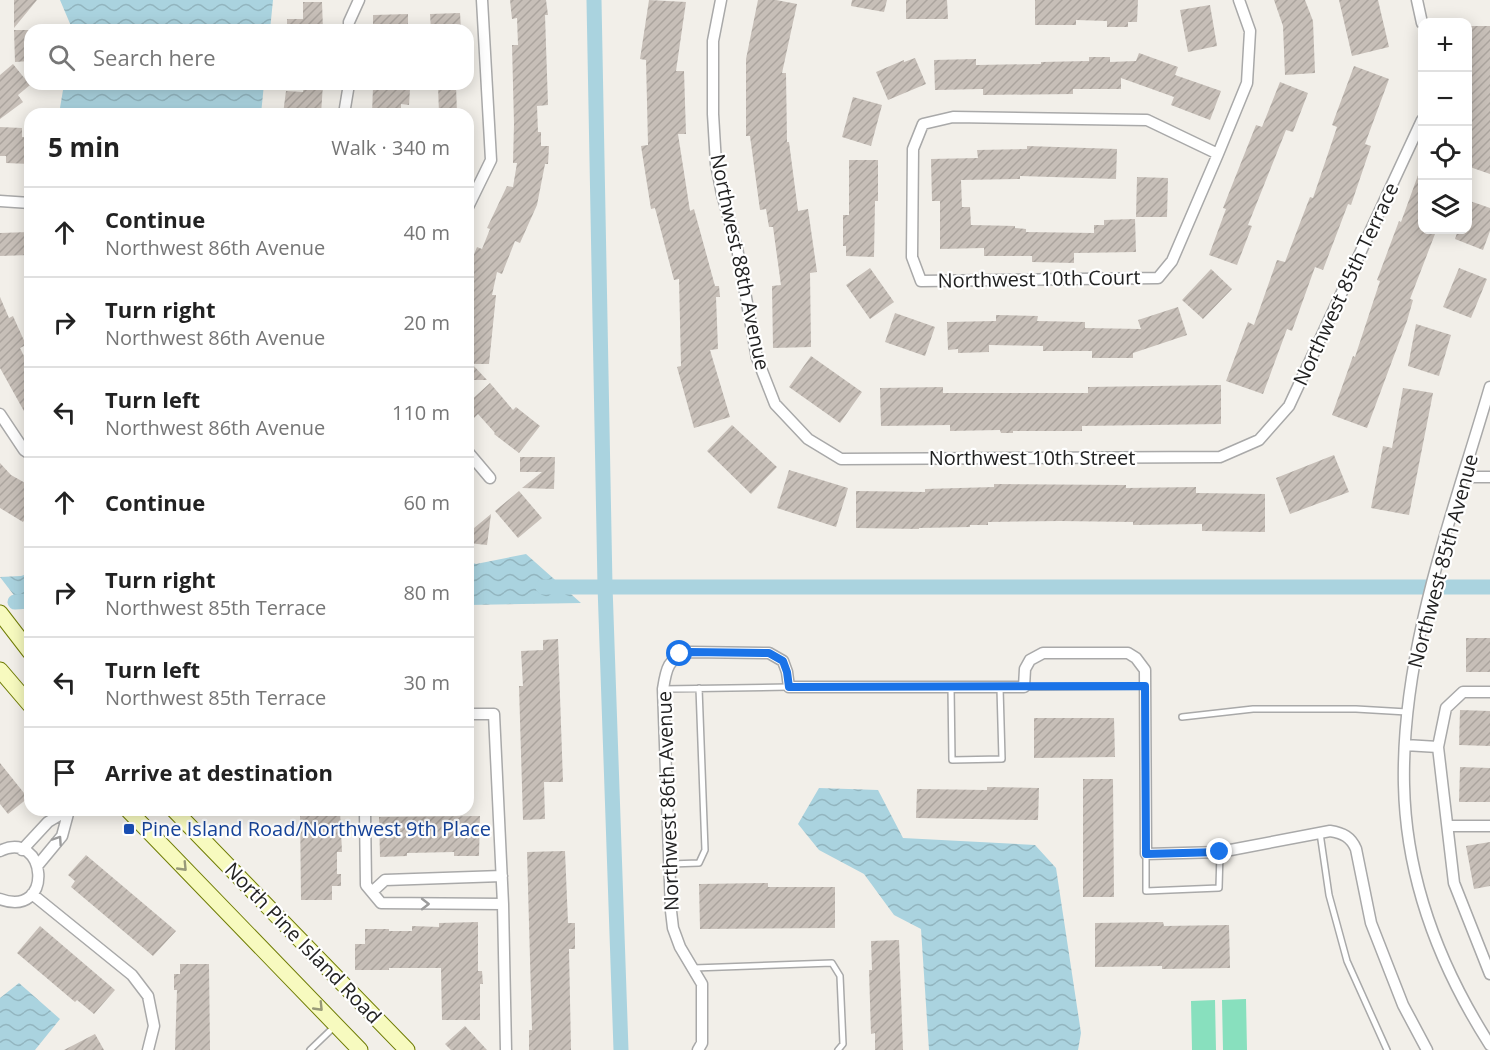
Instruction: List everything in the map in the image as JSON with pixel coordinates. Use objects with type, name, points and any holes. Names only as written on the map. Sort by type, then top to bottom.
[{"type":"main road","points":[[0,613],[24,644]]},
{"type":"main road","points":[[0,670],[24,698]]},
{"type":"main road","name":"North Pine Island Road","points":[[134,816],[360,1050]]},
{"type":"main road","name":"North Pine Island Road","points":[[180,816],[406,1050]]},
{"type":"street","points":[[349,24],[359,0]]},
{"type":"street","points":[[474,195],[491,160],[482,0]]},
{"type":"street","name":"Northwest 88th Avenue","points":[[721,0],[713,41],[712,114],[716,164],[737,248],[757,358],[775,404],[808,439]]},
{"type":"street","points":[[1218,154],[1247,83],[1250,31],[1239,0]]},
{"type":"street","points":[[1418,0],[1421,18]]},
{"type":"street","points":[[345,108],[348,90]]},
{"type":"street","name":"Northwest 10th Court","points":[[953,117],[1147,120],[1218,154],[1172,261],[1158,278],[921,281],[912,257],[913,149],[923,124],[953,117]]},
{"type":"street","name":"Northwest 85th Terrace","points":[[1259,440],[1289,406],[1419,126]]},
{"type":"street","points":[[0,201],[24,203]]},
{"type":"street","name":"Northwest 85th Avenue","points":[[1490,387],[1421,631],[1407,712],[1404,786],[1408,831],[1419,889],[1441,956],[1473,1019],[1490,1045]]},
{"type":"street","points":[[0,414],[24,448]]},
{"type":"street","name":"Northwest 10th Street","points":[[808,439],[841,459],[1220,457],[1259,440]]},
{"type":"street","points":[[474,459],[490,478]]},
{"type":"street","points":[[1464,477],[1490,477]]},
{"type":"street","name":"Northwest 86th Avenue","points":[[698,1050],[702,1043],[702,984],[680,946],[673,928],[663,689],[666,671],[670,661],[680,654],[690,652],[769,653],[783,661],[789,687]]},
{"type":"street","points":[[789,687],[1024,687],[1025,669],[1030,660],[1043,653],[1128,652],[1145,670],[1146,854],[1220,852],[1330,831],[1342,833],[1352,841],[1356,849],[1371,923],[1403,1005],[1427,1050]]},
{"type":"street","points":[[1490,692],[1463,692],[1446,708],[1438,747],[1454,883],[1487,958],[1490,974]]},
{"type":"street","points":[[474,714],[494,714],[502,876],[506,1050]]},
{"type":"street","points":[[1405,745],[1438,747]]},
{"type":"street","points":[[22,850],[48,822],[58,816]]},
{"type":"street","points":[[38,865],[62,836],[67,816]]},
{"type":"street","points":[[365,816],[366,885],[381,903],[503,904]]},
{"type":"street","points":[[1449,826],[1490,826]]},
{"type":"street","points":[[0,851],[14,848],[30,854],[38,865],[39,878],[32,894],[25,899],[16,902],[0,899]]},
{"type":"street","points":[[372,892],[385,880],[502,876]]},
{"type":"street","points":[[32,894],[132,975],[148,996],[154,1026],[148,1050]]},
{"type":"lane","points":[[1024,687],[1145,686]]},
{"type":"lane","points":[[663,689],[789,687]]},
{"type":"lane","points":[[951,687],[952,760],[1002,759],[1000,687]]},
{"type":"lane","points":[[669,864],[699,863],[705,850],[699,688]]},
{"type":"lane","points":[[1182,717],[1253,709],[1356,709],[1407,712]]},
{"type":"lane","points":[[1320,833],[1329,895],[1347,961],[1387,1050]]},
{"type":"lane","points":[[1146,854],[1146,891],[1220,888],[1220,852]]},
{"type":"lane","points":[[692,968],[832,963],[840,976],[843,1044],[838,1050]]},
{"type":"lane","points":[[310,1050],[336,1025]]},
{"type":"green space","points":[[1246,999],[1247,1050],[1223,1050],[1222,1000]]},
{"type":"green space","points":[[1215,1000],[1216,1050],[1192,1050],[1191,1001]]},
{"type":"water","points":[[60,0],[273,0],[271,24],[70,24]]},
{"type":"water","points":[[63,90],[263,90],[262,108],[60,108]]},
{"type":"water","points":[[526,554],[581,603],[474,605],[474,563]]},
{"type":"water","points":[[24,575],[24,608],[0,577]]},
{"type":"water","points":[[819,788],[878,790],[903,838],[1035,845],[1056,868],[1081,1033],[1078,1050],[929,1050],[921,929],[894,915],[864,874],[819,850],[798,824]]},
{"type":"water","points":[[19,983],[60,1019],[35,1050],[0,1050],[0,998]]},
{"type":"building","points":[[14,0],[37,0],[14,28]]},
{"type":"building","points":[[510,0],[546,0],[548,105],[537,106],[541,146],[549,146],[548,164],[545,164],[537,205],[520,243],[515,241],[502,274],[497,272],[492,295],[496,295],[489,364],[474,364],[474,254],[477,247],[482,249],[490,229],[487,228],[507,186],[513,187],[517,163],[513,163],[512,45],[518,45],[517,18],[512,19]]},
{"type":"building","points":[[649,0],[686,2],[676,71],[684,71],[686,134],[678,134],[690,211],[694,209],[715,286],[719,286],[720,297],[716,297],[718,349],[710,350],[730,417],[694,428],[677,367],[681,366],[679,279],[674,280],[655,208],[651,209],[641,146],[648,145],[646,60],[640,59]]},
{"type":"building","points":[[758,0],[776,0],[797,4],[782,73],[786,73],[787,142],[789,142],[798,211],[808,209],[817,272],[810,273],[811,347],[773,348],[772,286],[781,285],[773,227],[769,227],[766,209],[760,210],[750,136],[746,136],[746,59]]},
{"type":"building","points":[[852,0],[887,0],[884,12],[851,6]]},
{"type":"building","points":[[906,0],[947,0],[948,19],[906,19]]},
{"type":"building","points":[[1035,0],[1138,0],[1137,22],[1128,22],[1128,27],[1107,27],[1107,21],[1076,20],[1076,25],[1035,25]]},
{"type":"building","points":[[1274,0],[1305,0],[1313,21],[1315,73],[1285,75],[1283,26]]},
{"type":"building","points":[[1339,0],[1378,0],[1389,47],[1352,56]]},
{"type":"building","points":[[303,2],[322,2],[323,24],[287,24],[287,19],[303,19]]},
{"type":"building","points":[[1210,5],[1217,46],[1188,52],[1180,10]]},
{"type":"building","points":[[460,13],[461,24],[431,24],[430,14]]},
{"type":"building","points":[[408,14],[408,24],[373,24],[373,15]]},
{"type":"building","points":[[1472,26],[1490,26],[1490,174],[1472,168]]},
{"type":"building","points":[[14,30],[24,30],[24,61],[15,62]]},
{"type":"building","points":[[1139,53],[1178,67],[1175,75],[1221,91],[1210,120],[1171,105],[1174,97],[1121,78],[1121,89],[1073,89],[1073,94],[983,95],[983,89],[935,90],[934,60],[976,59],[976,65],[1041,64],[1041,62],[1089,61],[1089,57],[1110,57],[1110,62],[1136,61]]},
{"type":"building","points":[[915,58],[926,84],[888,100],[876,72],[904,60],[904,62]]},
{"type":"building","points":[[13,64],[24,78],[24,90],[18,95],[23,102],[0,119],[0,75]]},
{"type":"building","points":[[1354,66],[1389,79],[1365,144],[1371,146],[1351,205],[1348,204],[1323,270],[1315,267],[1292,331],[1287,329],[1263,394],[1226,381],[1248,322],[1254,325],[1277,260],[1285,262],[1310,197],[1313,198],[1337,127],[1332,125]]},
{"type":"building","points":[[1280,82],[1308,93],[1293,132],[1286,130],[1248,225],[1252,226],[1237,265],[1209,255],[1226,209],[1223,208],[1256,125],[1262,127]]},
{"type":"building","points":[[303,90],[323,90],[321,108],[284,108],[286,91],[303,92]]},
{"type":"building","points":[[373,90],[410,90],[409,105],[401,104],[401,108],[372,108]]},
{"type":"building","points":[[438,90],[456,90],[457,108],[439,108]]},
{"type":"building","points":[[853,97],[882,105],[871,146],[842,137]]},
{"type":"building","points":[[0,127],[22,128],[24,164],[6,163],[6,156],[0,156]]},
{"type":"building","points":[[1027,146],[1117,149],[1116,179],[1020,176],[1020,179],[961,180],[962,207],[970,207],[971,225],[1015,226],[1015,228],[1026,229],[1026,232],[1094,233],[1094,225],[1104,225],[1104,220],[1135,219],[1136,252],[1074,253],[1074,263],[1032,262],[1032,256],[984,256],[984,248],[940,249],[940,201],[932,201],[931,159],[978,158],[977,150],[1027,149]]},
{"type":"building","points":[[849,160],[878,160],[874,257],[846,256],[846,246],[843,246],[843,215],[849,215]]},
{"type":"building","points":[[1418,175],[1418,234],[1435,234],[1410,299],[1413,300],[1407,321],[1367,428],[1332,415],[1353,356],[1355,357],[1380,281],[1377,280],[1399,221],[1401,222]]},
{"type":"building","points":[[1137,177],[1168,178],[1167,217],[1136,217]]},
{"type":"building","points":[[1472,202],[1490,208],[1490,231],[1483,250],[1455,239],[1457,234],[1472,234]]},
{"type":"building","points":[[24,232],[24,255],[0,256],[0,233]]},
{"type":"building","points":[[870,268],[894,302],[870,319],[846,285]]},
{"type":"building","points":[[1459,268],[1487,279],[1471,318],[1443,307]]},
{"type":"building","points":[[1211,269],[1232,289],[1203,319],[1182,300]]},
{"type":"building","points":[[0,297],[9,318],[13,316],[24,341],[24,346],[20,348],[24,356],[24,411],[0,368]]},
{"type":"building","points":[[1178,307],[1187,335],[1133,353],[1133,358],[1092,358],[1092,351],[1043,351],[1043,346],[989,345],[989,352],[958,353],[958,349],[948,350],[947,322],[996,321],[996,315],[1038,316],[1037,321],[1085,322],[1085,328],[1141,329],[1138,320]]},
{"type":"building","points":[[895,313],[935,327],[925,356],[885,342]]},
{"type":"building","points":[[1416,324],[1451,335],[1439,376],[1408,366]]},
{"type":"building","points":[[811,356],[862,392],[840,423],[789,387]]},
{"type":"building","points":[[474,366],[487,380],[474,380]]},
{"type":"building","points":[[490,383],[513,410],[516,407],[540,426],[519,453],[494,434],[478,414],[474,418],[474,398]]},
{"type":"building","points":[[1221,385],[1221,424],[1082,426],[1082,431],[1013,431],[1013,433],[1001,433],[1000,430],[950,431],[950,425],[881,426],[880,388],[943,387],[943,393],[1088,393],[1088,387]]},
{"type":"building","points":[[1403,388],[1433,393],[1409,515],[1371,508],[1383,446],[1392,448]]},
{"type":"building","points":[[732,425],[777,467],[751,494],[707,451]]},
{"type":"building","points":[[1334,455],[1349,492],[1290,514],[1276,478]]},
{"type":"building","points":[[520,457],[555,457],[554,489],[522,488],[542,472],[520,472]]},
{"type":"building","points":[[0,463],[11,475],[24,482],[24,520],[23,522],[0,508]]},
{"type":"building","points":[[789,470],[848,488],[836,527],[777,508]]},
{"type":"building","points":[[994,484],[1126,485],[1126,488],[1196,487],[1196,493],[1265,494],[1265,532],[1202,531],[1202,524],[1133,525],[1133,522],[1060,521],[988,522],[988,525],[970,525],[970,527],[919,529],[856,528],[856,491],[925,492],[925,489],[994,487]]},
{"type":"building","points":[[519,491],[542,518],[518,538],[495,511]]},
{"type":"building","points":[[491,514],[487,545],[474,544],[474,528]]},
{"type":"building","points":[[1466,638],[1490,638],[1490,672],[1466,672]]},
{"type":"building","points":[[558,639],[563,782],[544,782],[545,819],[523,820],[519,686],[523,686],[521,651],[543,650],[543,640]]},
{"type":"building","points":[[1460,710],[1490,711],[1490,746],[1459,745]]},
{"type":"building","points":[[1034,718],[1114,718],[1115,757],[1034,758]]},
{"type":"building","points":[[0,763],[24,793],[24,801],[8,814],[0,804]]},
{"type":"building","points":[[1460,767],[1490,768],[1490,802],[1459,802]]},
{"type":"building","points":[[1083,779],[1113,779],[1114,897],[1083,897]]},
{"type":"building","points":[[987,787],[1039,788],[1038,820],[916,818],[917,789],[987,790]]},
{"type":"building","points":[[300,816],[340,816],[342,852],[337,852],[337,874],[341,874],[341,886],[332,886],[332,900],[301,900]]},
{"type":"building","points":[[480,816],[479,856],[454,856],[454,852],[407,853],[407,856],[380,857],[379,817]]},
{"type":"building","points":[[1490,842],[1490,886],[1474,889],[1466,846]]},
{"type":"building","points":[[565,851],[568,923],[575,923],[575,949],[569,949],[571,1050],[529,1050],[529,1030],[532,1030],[527,852]]},
{"type":"building","points":[[86,855],[176,931],[153,956],[71,887],[75,881],[68,875]]},
{"type":"building","points":[[768,883],[768,887],[835,887],[835,928],[700,929],[699,884]]},
{"type":"building","points":[[478,922],[478,971],[482,971],[483,984],[480,984],[480,1020],[442,1020],[441,968],[355,970],[355,944],[365,944],[365,929],[412,931],[412,926],[439,927],[439,923]]},
{"type":"building","points":[[1163,922],[1164,926],[1229,925],[1230,968],[1095,967],[1095,923]]},
{"type":"building","points":[[40,926],[115,990],[94,1014],[77,1000],[75,1002],[17,953]]},
{"type":"building","points":[[899,940],[903,1050],[875,1050],[875,1033],[871,1034],[869,970],[872,970],[871,941]]},
{"type":"building","points":[[180,964],[209,964],[210,1050],[175,1050],[177,990],[174,990],[174,974],[180,974]]},
{"type":"building","points":[[465,1026],[487,1050],[451,1050],[445,1044]]},
{"type":"building","points":[[95,1034],[104,1050],[64,1050]]},
{"type":"waterway","points":[[594,0],[605,586],[621,1050]]},
{"type":"waterway","points":[[543,587],[1490,587]]},
{"type":"waterway","points":[[15,602],[24,601]]},
{"type":"place","name":"Pine Island Road/Northwest 9th Place","points":[[129,829]]},
{"type":"route","points":[[680,654],[690,652],[769,653],[783,661],[789,687],[1145,686],[1146,854],[1220,852]]}]
